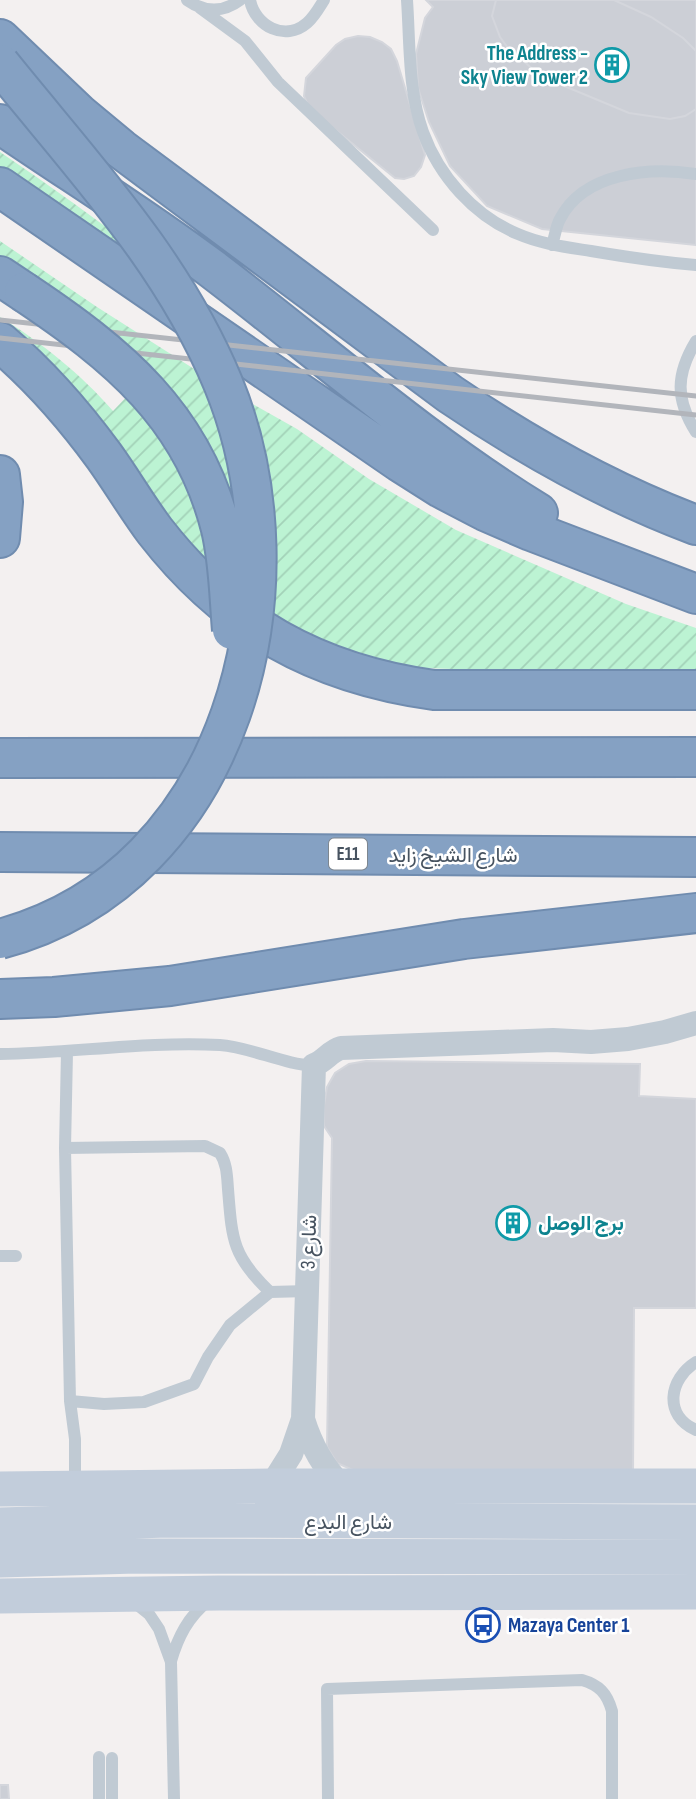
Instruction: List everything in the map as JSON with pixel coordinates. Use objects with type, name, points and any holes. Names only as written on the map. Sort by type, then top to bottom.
[{"type":"highway","points":[[0,39],[60,97],[121,149],[400,358],[500,428],[607,487],[696,525]]},
{"type":"highway","points":[[0,64],[88,169],[154,255],[192,318],[235,414],[250,478],[256,545],[253,624],[222,740],[200,785],[171,827],[116,880],[74,908],[39,925],[0,939]]},
{"type":"highway","points":[[0,124],[200,260],[453,457],[624,565]]},
{"type":"highway","points":[[0,187],[441,488],[531,531],[696,594]]},
{"type":"highway","points":[[12,284],[82,333],[133,374],[171,420],[187,446],[221,529],[230,588],[237,692]]},
{"type":"highway","points":[[0,342],[31,371],[80,425],[155,530],[201,583],[246,621],[295,650],[349,672],[434,690],[696,691]]},
{"type":"highway","points":[[0,475],[3,502],[0,538]]},
{"type":"highway","points":[[0,758],[696,757]]},
{"type":"highway","name":"شارع الشيخ زايد","points":[[0,852],[696,857]]},
{"type":"highway","points":[[0,999],[170,986],[491,936],[696,913]]},
{"type":"main road","points":[[0,1489],[341,1485],[696,1486]]},
{"type":"main road","name":"شارع البدع","points":[[0,1525],[167,1520],[696,1522]]},
{"type":"main road","name":"شارع البدع","points":[[0,1560],[136,1556],[696,1557]]},
{"type":"main road","points":[[0,1596],[696,1592]]},
{"type":"street","points":[[314,1065],[341,1048],[628,1039],[696,1023]]},
{"type":"street","name":"شارع 3","points":[[271,1486],[291,1454],[303,1419],[314,1065]]},
{"type":"street","name":"شارع 3","points":[[303,1419],[313,1448],[330,1474],[341,1485]]},
{"type":"lane","points":[[187,0],[244,41],[269,72],[433,230]]},
{"type":"lane","points":[[200,8],[222,9],[240,0]]},
{"type":"lane","points":[[250,0],[254,14],[262,23],[284,32],[306,24],[324,0]]},
{"type":"lane","points":[[407,0],[415,96],[422,131],[438,164],[459,193],[486,217],[518,234],[552,245],[696,265]]},
{"type":"lane","points":[[552,245],[560,219],[577,197],[600,182],[626,175],[657,172],[696,174]]},
{"type":"lane","points":[[696,341],[686,357],[681,376],[681,396],[685,415],[696,432]]},
{"type":"lane","points":[[0,1054],[191,1044],[221,1045],[238,1046],[289,1061],[314,1065]]},
{"type":"lane","points":[[67,1052],[65,1148],[70,1401],[75,1439],[75,1488]]},
{"type":"lane","points":[[65,1148],[205,1146],[219,1153],[226,1168],[231,1231],[235,1247],[252,1275],[270,1292]]},
{"type":"lane","points":[[0,1256],[16,1255]]},
{"type":"lane","points":[[70,1401],[104,1404],[144,1402],[194,1384],[208,1357],[230,1325],[270,1292],[308,1291]]},
{"type":"lane","points":[[696,1362],[683,1370],[674,1385],[673,1402],[680,1418],[696,1430]]},
{"type":"lane","points":[[171,1661],[183,1629],[193,1615],[219,1593]]},
{"type":"lane","points":[[120,1594],[136,1602],[149,1614],[159,1629],[171,1661],[174,1799]]},
{"type":"lane","points":[[328,1799],[327,1689],[582,1680],[603,1690],[609,1699],[612,1711],[612,1799]]},
{"type":"lane","points":[[99,1799],[105,1758],[112,1799]]},
{"type":"green space","points":[[0,152],[154,263],[302,382],[0,178]]},
{"type":"green space","points":[[0,241],[224,388],[297,429],[369,479],[456,530],[626,604],[696,628],[696,672],[424,668],[368,659],[268,622],[0,355],[0,317],[60,360],[113,411],[152,370],[0,259]]},
{"type":"building","points":[[426,0],[696,0],[696,245],[542,229],[487,206],[450,166],[429,122],[418,88],[416,54],[425,18],[433,7]]},
{"type":"building","name":"The Address - Sky View Tower 2","points":[[496,0],[614,0],[651,17],[683,38],[696,51],[696,109],[685,116],[670,119],[629,113],[557,83],[535,71],[508,48],[500,37],[492,16]]},
{"type":"building","points":[[358,36],[382,42],[391,49],[397,61],[425,155],[414,176],[395,178],[312,111],[304,96],[306,78],[336,45],[345,39]]},
{"type":"building","name":"برج الوصل","points":[[366,1061],[640,1064],[639,1096],[696,1099],[696,1308],[634,1308],[633,1474],[355,1471],[337,1463],[327,1447],[332,1138],[324,1126],[324,1105],[327,1087],[335,1073],[349,1064]]},
{"type":"building","points":[[0,1785],[8,1785],[9,1799],[0,1799]]},
{"type":"railway","points":[[0,320],[696,396]]},
{"type":"railway","points":[[0,338],[696,415]]},
{"type":"place","name":"The Address - Sky View Tower 2","points":[[612,65]]},
{"type":"place","name":"برج الوصل","points":[[513,1223]]},
{"type":"place","name":"Mazaya Center 1","points":[[483,1625]]}]
